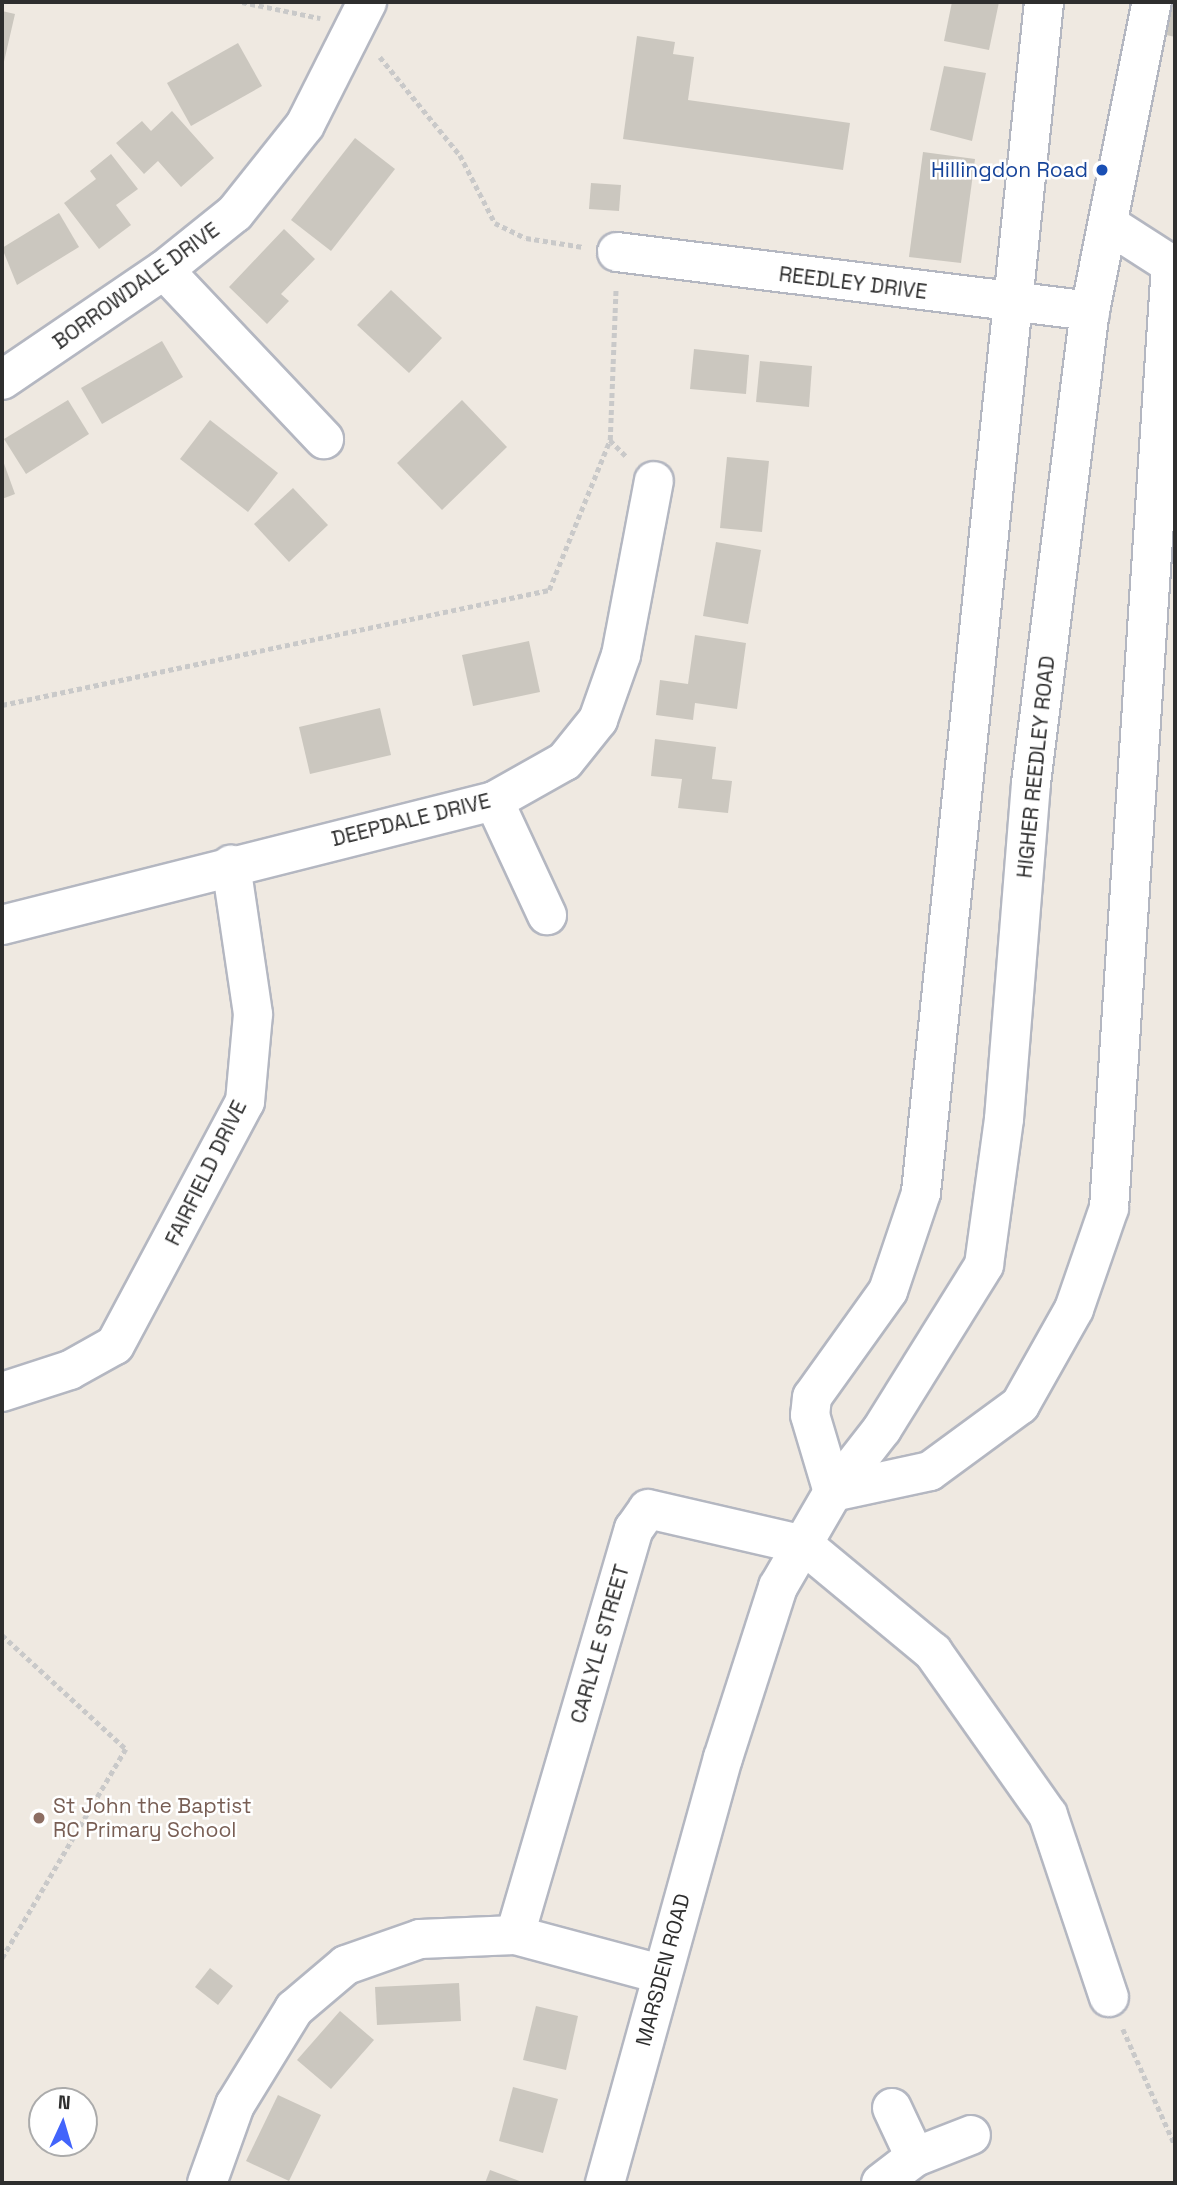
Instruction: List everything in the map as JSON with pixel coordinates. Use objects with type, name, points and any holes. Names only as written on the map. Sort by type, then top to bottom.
[{"type":"street","points":[[1044,2],[1009,301],[921,1193],[888,1291],[812,1397],[810,1415],[833,1492],[930,1471],[1020,1405],[1074,1308],[1109,1208],[1173,266],[1108,224]]},
{"type":"street","name":"HIGHER REEDLEY ROAD","points":[[723,1758],[778,1587],[833,1492],[883,1429],[984,1265],[1004,1119],[1031,783],[1090,311],[1152,2]]},
{"type":"street","name":"BORROWDALE DRIVE","points":[[2,380],[164,270],[235,213],[305,125],[361,14]]},
{"type":"street","name":"REEDLEY DRIVE","points":[[617,252],[1090,311]]},
{"type":"street","points":[[164,270],[324,439]]},
{"type":"street","name":"DEEPDALE DRIVE","points":[[2,925],[231,865],[494,801],[565,761],[598,720],[621,655],[654,481]]},
{"type":"street","points":[[494,801],[547,915]]},
{"type":"street","name":"FAIRFIELD DRIVE","points":[[2,1392],[69,1370],[115,1345],[245,1102],[253,1014],[231,865]]},
{"type":"street","name":"CARLYLE STREET","points":[[515,1935],[634,1529],[648,1509],[804,1545]]},
{"type":"street","points":[[804,1545],[933,1652],[1048,1815],[1109,1997]]},
{"type":"street","name":"MARSDEN ROAD","points":[[605,2183],[723,1758]]},
{"type":"street","points":[[207,2183],[235,2105],[294,2008],[346,1965],[420,1938],[515,1935],[661,1974]]},
{"type":"street","points":[[892,2108],[915,2157]]},
{"type":"street","points":[[881,2183],[915,2157],[971,2135]]},
{"type":"path","points":[[2,705],[549,590],[610,440],[617,252],[526,238],[495,223],[460,155],[361,14],[242,2]]},
{"type":"path","points":[[610,440],[654,481]]},
{"type":"path","points":[[2,1635],[126,1749],[2,1959]]},
{"type":"path","points":[[1109,1997],[1175,2144]]},
{"type":"building","points":[[952,2],[999,2],[989,50],[944,41]]},
{"type":"building","points":[[1170,2],[1175,2],[1175,37],[1162,34]]},
{"type":"building","points":[[2,11],[15,14],[3,66],[2,66]]},
{"type":"building","points":[[637,36],[675,42],[673,54],[694,57],[688,100],[850,123],[843,170],[623,139]]},
{"type":"building","points":[[238,43],[262,86],[191,126],[167,83]]},
{"type":"building","points":[[944,66],[986,73],[972,141],[930,130]]},
{"type":"building","points":[[172,111],[214,158],[181,187],[158,161],[144,174],[116,143],[142,121],[151,131]]},
{"type":"building","points":[[355,138],[395,169],[331,251],[291,220]]},
{"type":"building","points":[[923,152],[975,159],[961,263],[909,257]]},
{"type":"building","points":[[111,154],[138,189],[116,205],[131,225],[99,249],[64,203],[96,179],[90,171]]},
{"type":"building","points":[[591,183],[621,185],[619,211],[589,209]]},
{"type":"building","points":[[59,213],[79,247],[17,285],[2,248]]},
{"type":"building","points":[[284,229],[315,259],[281,294],[289,301],[267,324],[229,287]]},
{"type":"building","points":[[391,290],[442,338],[409,373],[357,325]]},
{"type":"building","points":[[162,341],[183,377],[102,424],[81,388]]},
{"type":"building","points":[[694,349],[749,355],[746,394],[690,389]]},
{"type":"building","points":[[760,361],[812,366],[809,407],[756,402]]},
{"type":"building","points":[[68,400],[89,434],[26,474],[4,439]]},
{"type":"building","points":[[462,400],[507,447],[442,510],[397,463]]},
{"type":"building","points":[[210,420],[278,473],[248,512],[180,459]]},
{"type":"building","points":[[727,457],[769,461],[762,532],[720,528]]},
{"type":"building","points":[[2,458],[15,494],[2,499]]},
{"type":"building","points":[[293,488],[328,525],[289,562],[254,524]]},
{"type":"building","points":[[716,542],[761,550],[748,624],[703,616]]},
{"type":"building","points":[[695,635],[746,643],[737,709],[695,703],[693,720],[656,715],[660,680],[688,684]]},
{"type":"building","points":[[529,641],[540,692],[473,706],[462,655]]},
{"type":"building","points":[[380,708],[391,755],[310,774],[299,727]]},
{"type":"building","points":[[655,739],[716,747],[712,779],[732,781],[728,813],[678,808],[682,779],[651,776]]},
{"type":"building","points":[[210,1968],[233,1986],[218,2005],[195,1987]]},
{"type":"building","points":[[459,1983],[461,2021],[377,2025],[375,1987]]},
{"type":"building","points":[[536,2006],[578,2016],[566,2070],[523,2060]]},
{"type":"building","points":[[340,2011],[374,2040],[331,2089],[297,2060]]},
{"type":"building","points":[[513,2087],[558,2099],[543,2153],[499,2141]]},
{"type":"building","points":[[278,2095],[321,2115],[289,2181],[246,2161]]},
{"type":"building","points":[[490,2170],[525,2183],[485,2183]]},
{"type":"place","name":"Hillingdon Road","points":[[1102,170]]},
{"type":"place","name":"St John the Baptist RC Primary School","points":[[39,1818]]}]
